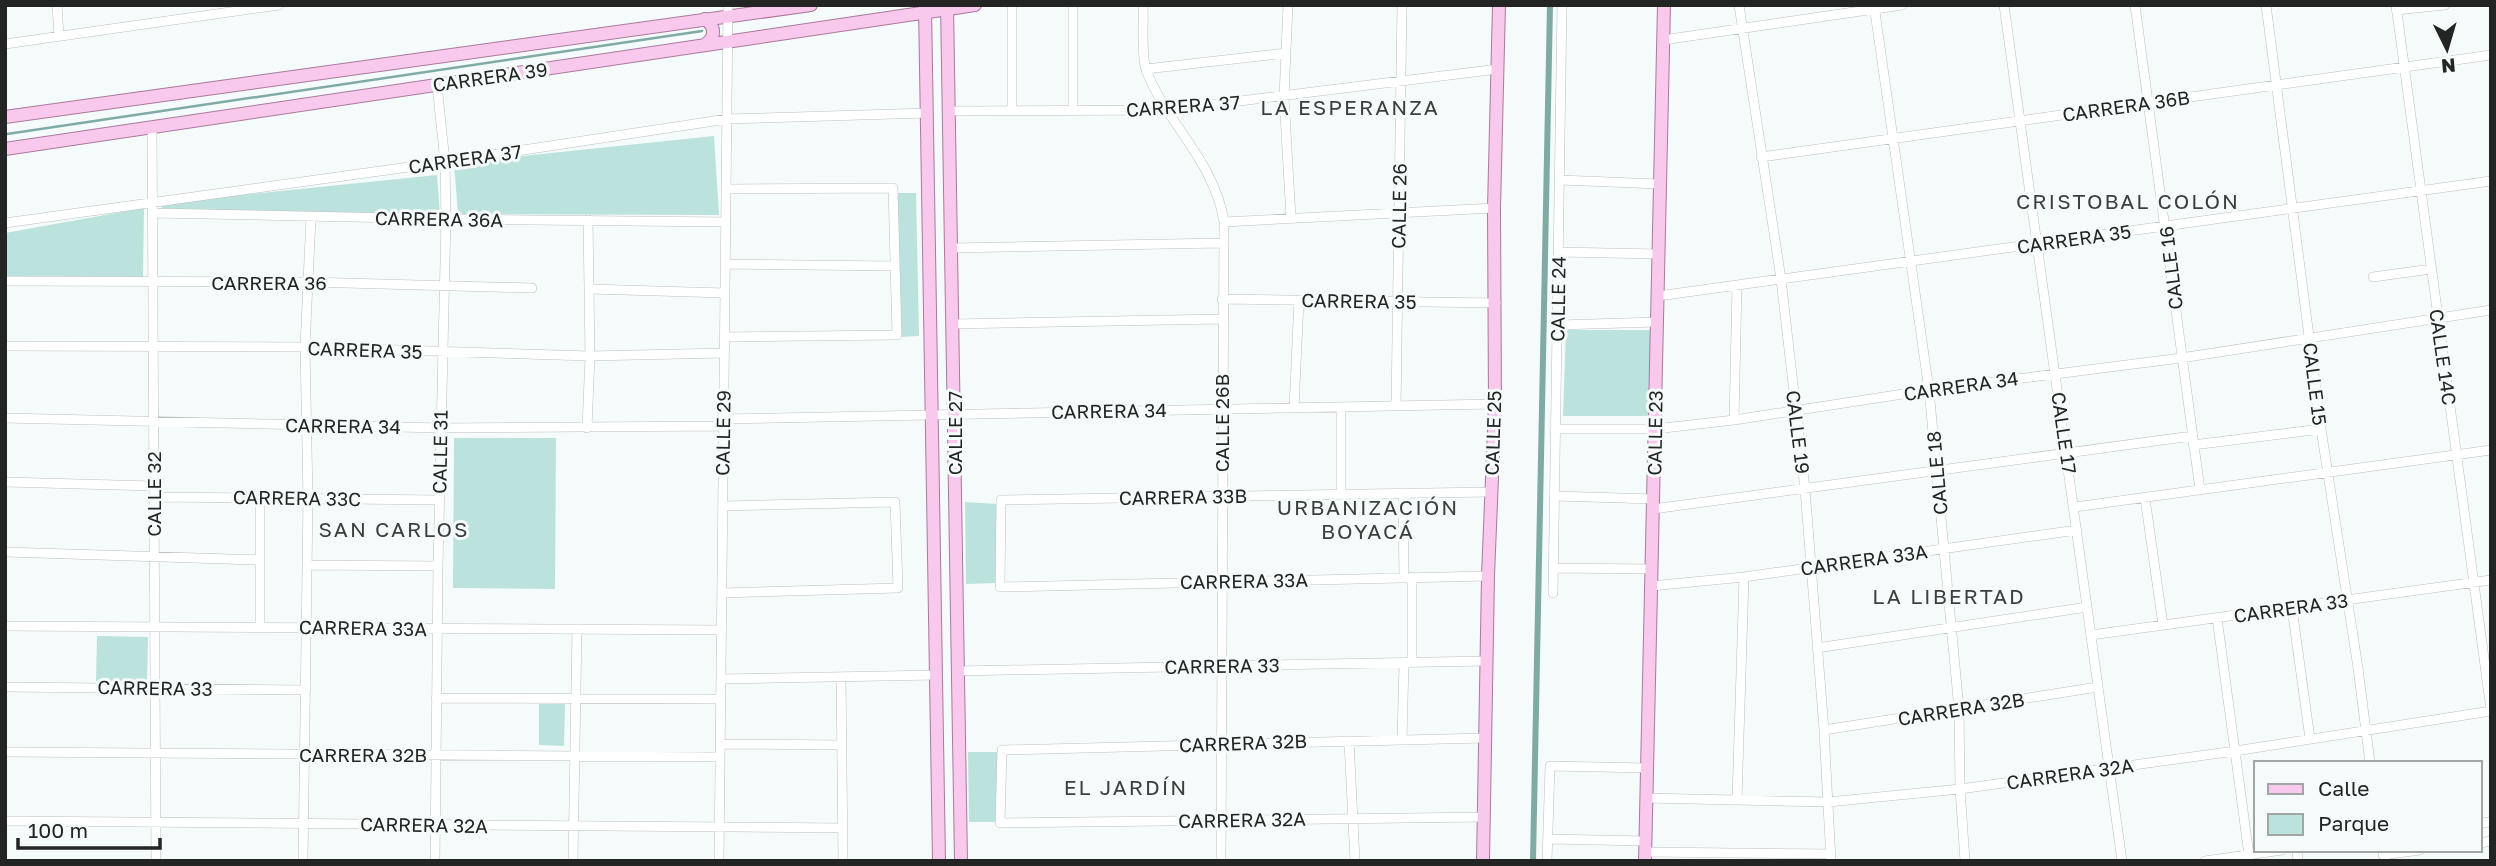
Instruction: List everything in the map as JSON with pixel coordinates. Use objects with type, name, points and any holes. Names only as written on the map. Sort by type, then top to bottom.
[{"type":"main road","name":"CARRERA 39","points":[[5,117],[705,19],[727,11],[751,13],[811,5]]},
{"type":"main road","name":"CARRERA 39","points":[[5,149],[753,39],[925,9],[975,5]]},
{"type":"main road","name":"CALLE 25","points":[[1483,861],[1490,492],[1495,404],[1494,208],[1499,5]]},
{"type":"main road","name":"CALLE 23","points":[[1645,851],[1664,5]]},
{"type":"main road","name":"CALLE 27","points":[[947,8],[961,861]]},
{"type":"main road","name":"CALLE 27","points":[[925,9],[939,861]]},
{"type":"main road","points":[[751,13],[744,19],[743,27],[746,34],[753,39]]},
{"type":"main road","points":[[704,45],[710,41],[713,31],[705,19]]},
{"type":"street","points":[[57,5],[59,36]]},
{"type":"street","points":[[5,44],[279,5]]},
{"type":"street","points":[[1012,5],[1013,110]]},
{"type":"street","points":[[1073,5],[1073,110]]},
{"type":"street","name":"CALLE 26B","points":[[1143,5],[1146,69],[1168,110],[1214,182],[1221,200],[1224,222],[1221,861]]},
{"type":"street","points":[[1288,5],[1284,97],[1291,218]]},
{"type":"street","name":"CALLE 26","points":[[1396,406],[1402,5]]},
{"type":"street","name":"CALLE 24","points":[[1553,593],[1562,5]]},
{"type":"street","name":"CALLE 19","points":[[1739,5],[1781,279],[1805,489],[1831,858]]},
{"type":"street","points":[[1663,40],[1902,5]]},
{"type":"street","name":"CALLE 17","points":[[2004,5],[2122,861]]},
{"type":"street","name":"CALLE 16","points":[[2135,5],[2200,490]]},
{"type":"street","name":"CALLE 15","points":[[2266,5],[2321,429],[2370,761]]},
{"type":"street","points":[[2396,8],[2445,5]]},
{"type":"street","name":"CALLE 18","points":[[1874,7],[1929,390],[1959,709],[1960,789],[1965,861]]},
{"type":"street","name":"CALLE 14C","points":[[2396,8],[2491,710]]},
{"type":"street","name":"CALLE 29","points":[[719,861],[727,11]]},
{"type":"street","points":[[1146,69],[1286,53]]},
{"type":"street","name":"CARRERA 36B","points":[[1761,157],[2491,55]]},
{"type":"street","name":"CARRERA 37","points":[[950,111],[1168,110],[1498,69]]},
{"type":"street","name":"CALLE 31","points":[[435,861],[436,629],[446,219],[445,162],[437,85]]},
{"type":"street","name":"CARRERA 37","points":[[5,223],[153,208],[727,119],[927,113]]},
{"type":"street","name":"CALLE 32","points":[[152,127],[156,861]]},
{"type":"street","points":[[1559,180],[1659,184]]},
{"type":"street","name":"CARRERA 35","points":[[1658,296],[2491,181]]},
{"type":"street","points":[[724,337],[897,335],[893,188],[726,189]]},
{"type":"street","name":"CARRERA 36A","points":[[153,208],[311,217],[726,222]]},
{"type":"street","points":[[1224,222],[1494,208]]},
{"type":"street","points":[[303,861],[308,498],[305,347],[311,217]]},
{"type":"street","points":[[587,428],[590,356],[588,220]]},
{"type":"street","points":[[952,248],[1223,243]]},
{"type":"street","points":[[1559,252],[1658,254]]},
{"type":"street","points":[[725,264],[895,266]]},
{"type":"street","points":[[2373,277],[2431,269]]},
{"type":"street","name":"CARRERA 36","points":[[5,281],[308,282],[532,288]]},
{"type":"street","points":[[1734,420],[1737,286]]},
{"type":"street","points":[[589,289],[725,293]]},
{"type":"street","name":"CARRERA 35","points":[[1222,299],[1496,303]]},
{"type":"street","points":[[1294,408],[1299,300]]},
{"type":"street","name":"CARRERA 34","points":[[1556,429],[1655,429],[1734,420],[2055,372],[2181,358],[2491,310]]},
{"type":"street","points":[[953,324],[1222,319]]},
{"type":"street","points":[[1558,325],[1657,322]]},
{"type":"street","name":"CARRERA 35","points":[[5,346],[305,347],[590,356],[724,353]]},
{"type":"street","name":"CARRERA 34","points":[[5,418],[306,426],[587,428],[955,414],[1495,404]]},
{"type":"street","points":[[1341,407],[1341,495]]},
{"type":"street","points":[[1555,496],[1653,504],[1805,489],[2066,453],[2321,429]]},
{"type":"street","points":[[2075,507],[2491,450]]},
{"type":"street","points":[[5,482],[154,486]]},
{"type":"street","name":"CARRERA 33B","points":[[1000,587],[1001,500],[1490,492]]},
{"type":"street","points":[[1402,739],[1408,663],[1408,578],[1403,493]]},
{"type":"street","name":"CARRERA 33C","points":[[154,497],[440,500]]},
{"type":"street","points":[[260,497],[260,627]]},
{"type":"street","points":[[2146,498],[2163,625]]},
{"type":"street","points":[[722,593],[898,588],[895,502],[723,506]]},
{"type":"street","name":"CARRERA 33A","points":[[1651,586],[1744,577],[2077,530]]},
{"type":"street","points":[[5,552],[260,560]]},
{"type":"street","points":[[307,565],[438,566]]},
{"type":"street","points":[[1554,568],[1652,569]]},
{"type":"street","name":"CARRERA 33A","points":[[1000,587],[1488,576]]},
{"type":"street","points":[[1737,800],[1744,577]]},
{"type":"street","name":"CARRERA 33","points":[[2091,635],[2491,580]]},
{"type":"street","points":[[1817,648],[2087,607]]},
{"type":"street","points":[[2292,608],[2310,738]]},
{"type":"street","points":[[2217,618],[2249,855]]},
{"type":"street","name":"CARRERA 33A","points":[[5,626],[721,630]]},
{"type":"street","points":[[573,861],[577,629]]},
{"type":"street","name":"CARRERA 33","points":[[958,671],[1486,661]]},
{"type":"street","points":[[721,679],[935,675]]},
{"type":"street","points":[[841,677],[844,861]]},
{"type":"street","name":"CARRERA 33","points":[[5,687],[306,690]]},
{"type":"street","name":"CARRERA 32B","points":[[1824,730],[2098,687]]},
{"type":"street","points":[[436,698],[720,699]]},
{"type":"street","name":"CARRERA 32A","points":[[1646,798],[1828,802],[1960,789],[2235,751],[2491,710]]},
{"type":"street","name":"CARRERA 32B","points":[[1000,823],[1002,750],[1485,738]]},
{"type":"street","points":[[1349,741],[1354,861]]},
{"type":"street","points":[[720,744],[842,745]]},
{"type":"street","name":"CARRERA 32B","points":[[5,752],[720,757]]},
{"type":"street","points":[[1547,861],[1550,766],[1647,768]]},
{"type":"street","name":"CARRERA 32A","points":[[1000,823],[1484,817]]},
{"type":"street","name":"CARRERA 32A","points":[[5,821],[843,828]]},
{"type":"street","points":[[1548,839],[1645,851],[1831,858]]},
{"type":"street","points":[[2205,861],[2269,852]]},
{"type":"street","points":[[2383,855],[2405,852]]},
{"type":"green space","points":[[714,136],[719,215],[458,214],[454,163]]},
{"type":"green space","points":[[437,175],[440,215],[162,210],[162,203]]},
{"type":"green space","points":[[897,193],[916,193],[919,336],[900,337]]},
{"type":"green space","points":[[144,208],[143,278],[5,276],[5,233]]},
{"type":"green space","points":[[1566,330],[1651,330],[1649,416],[1563,416]]},
{"type":"green space","points":[[454,438],[556,438],[555,589],[453,588]]},
{"type":"green space","points":[[965,502],[998,504],[997,583],[966,584]]},
{"type":"green space","points":[[97,636],[148,637],[147,681],[96,681]]},
{"type":"green space","points":[[539,704],[565,704],[564,746],[539,745]]},
{"type":"green space","points":[[968,752],[1001,752],[998,822],[969,822]]},
{"type":"shaded area","points":[[1547,5],[1553,5],[1536,861],[1530,861]]},
{"type":"waterway","points":[[7,134],[702,31]]},
{"type":"district","name":"LA ESPERANZA","points":[[1350,108]]},
{"type":"district","name":"CRISTOBAL COLÓN","points":[[2128,202]]},
{"type":"district","name":"URBANIZACIÓN BOYACÁ","points":[[1368,520]]},
{"type":"district","name":"SAN CARLOS","points":[[394,530]]},
{"type":"district","name":"LA LIBERTAD","points":[[1949,597]]},
{"type":"district","name":"EL JARDÍN","points":[[1126,788]]}]
